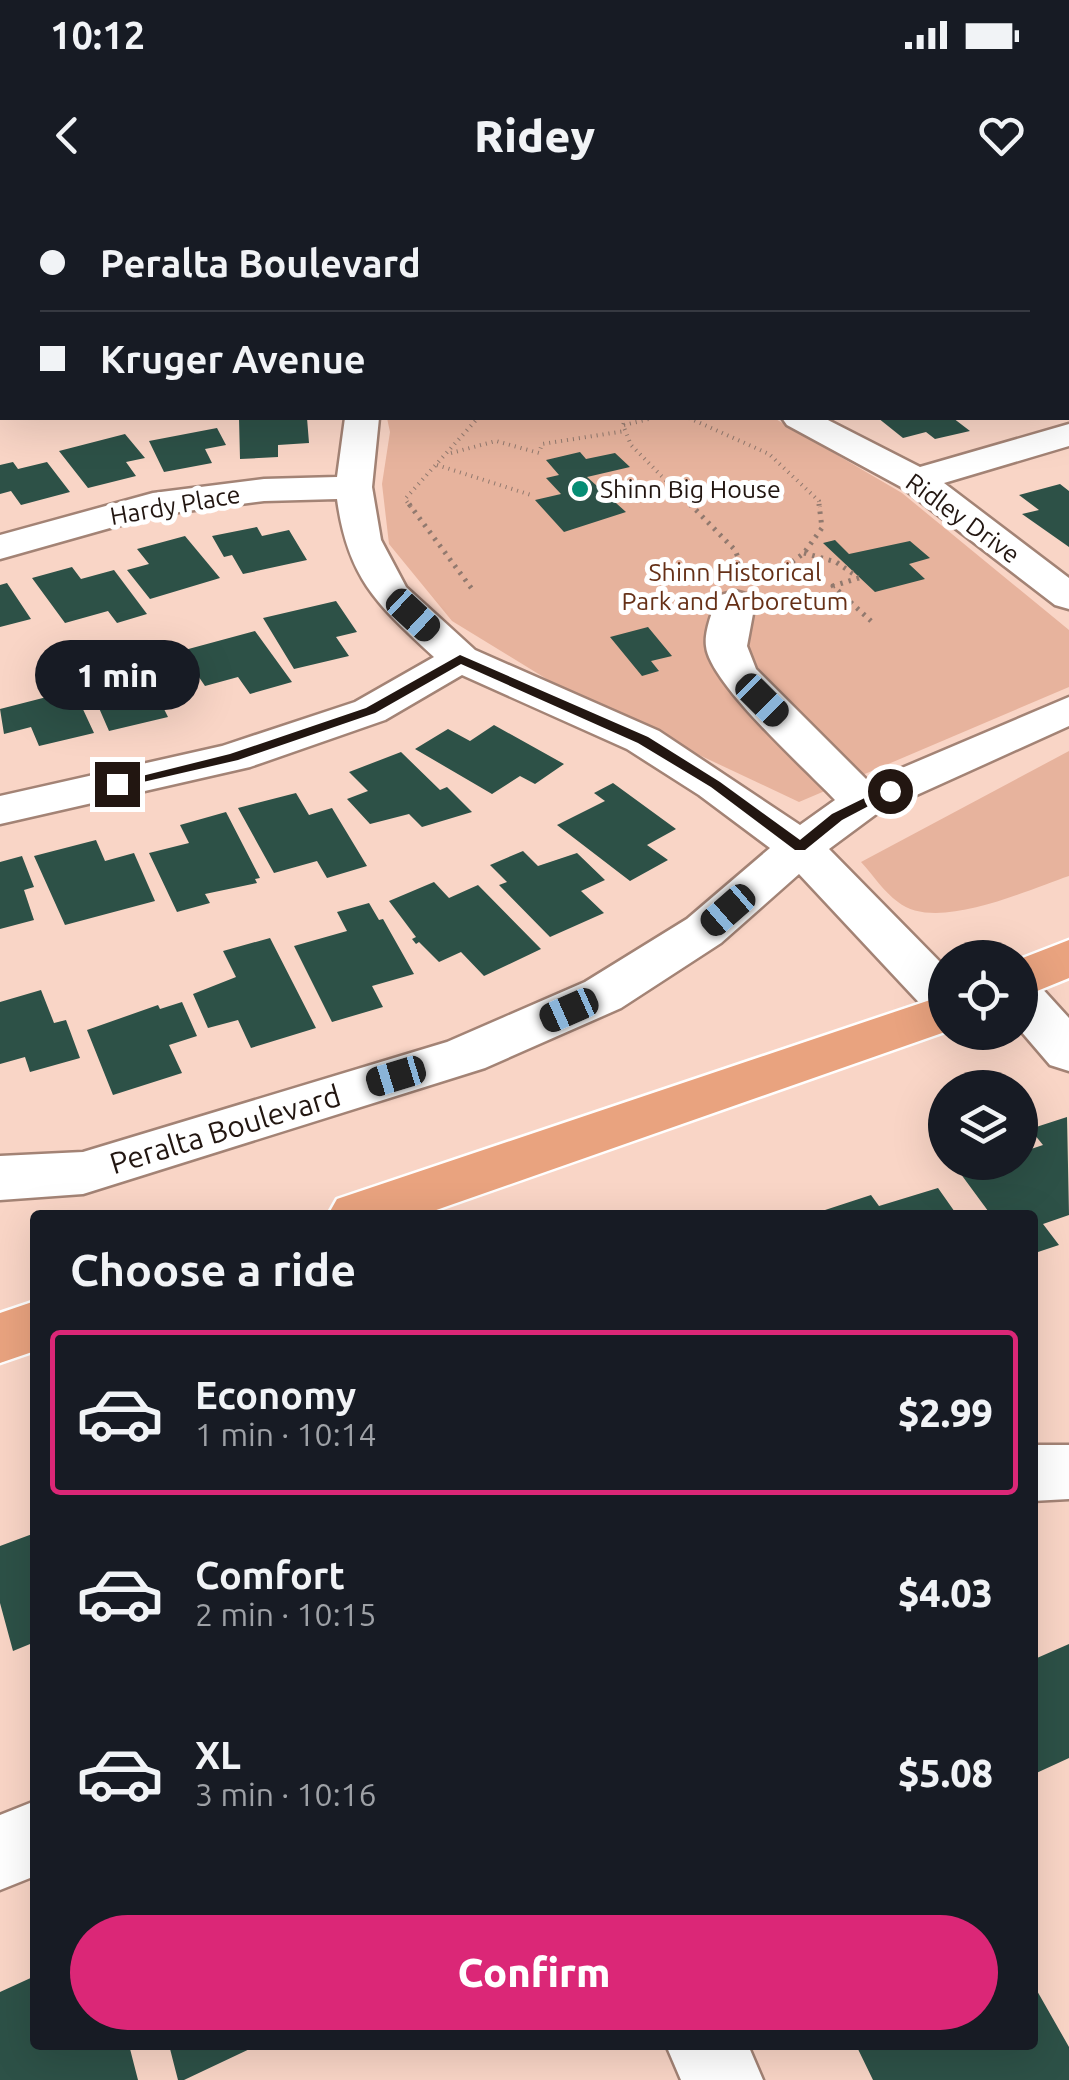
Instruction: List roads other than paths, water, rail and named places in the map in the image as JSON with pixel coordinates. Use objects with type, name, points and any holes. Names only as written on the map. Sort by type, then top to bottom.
[{"type":"main road","points":[[1038,972],[1069,957]]},
{"type":"main road","points":[[1038,992],[1069,985]]},
{"type":"main road","points":[[373,1210],[928,1019]]},
{"type":"main road","points":[[0,1338],[30,1328]]},
{"type":"street","points":[[362,420],[354,486],[362,540],[389,593],[460,659],[643,740],[715,784],[800,847],[928,980]]},
{"type":"street","name":"Ridley Drive","points":[[803,420],[916,480],[1069,598]]},
{"type":"street","points":[[916,480],[1069,435]]},
{"type":"street","name":"Hardy Place","points":[[0,547],[153,504],[264,490],[354,486]]},
{"type":"street","points":[[735,603],[726,646],[737,674],[863,802]]},
{"type":"street","points":[[732,662],[780,657]]},
{"type":"street","points":[[0,810],[234,758],[370,711],[460,659]]},
{"type":"street","name":"Peralta Boulevard","points":[[0,1178],[82,1173],[466,1055],[603,994],[704,931],[800,847],[863,802],[1069,710]]},
{"type":"street","points":[[1038,1017],[1069,1052]]},
{"type":"street","points":[[0,1852],[30,1840]]},
{"type":"street","points":[[708,2050],[722,2080]]},
{"type":"place","name":"Shinn Big House","points":[[580,489]]},
{"type":"park label","name":"Shinn Historical Park and Arboretum","points":[[735,586]]}]
